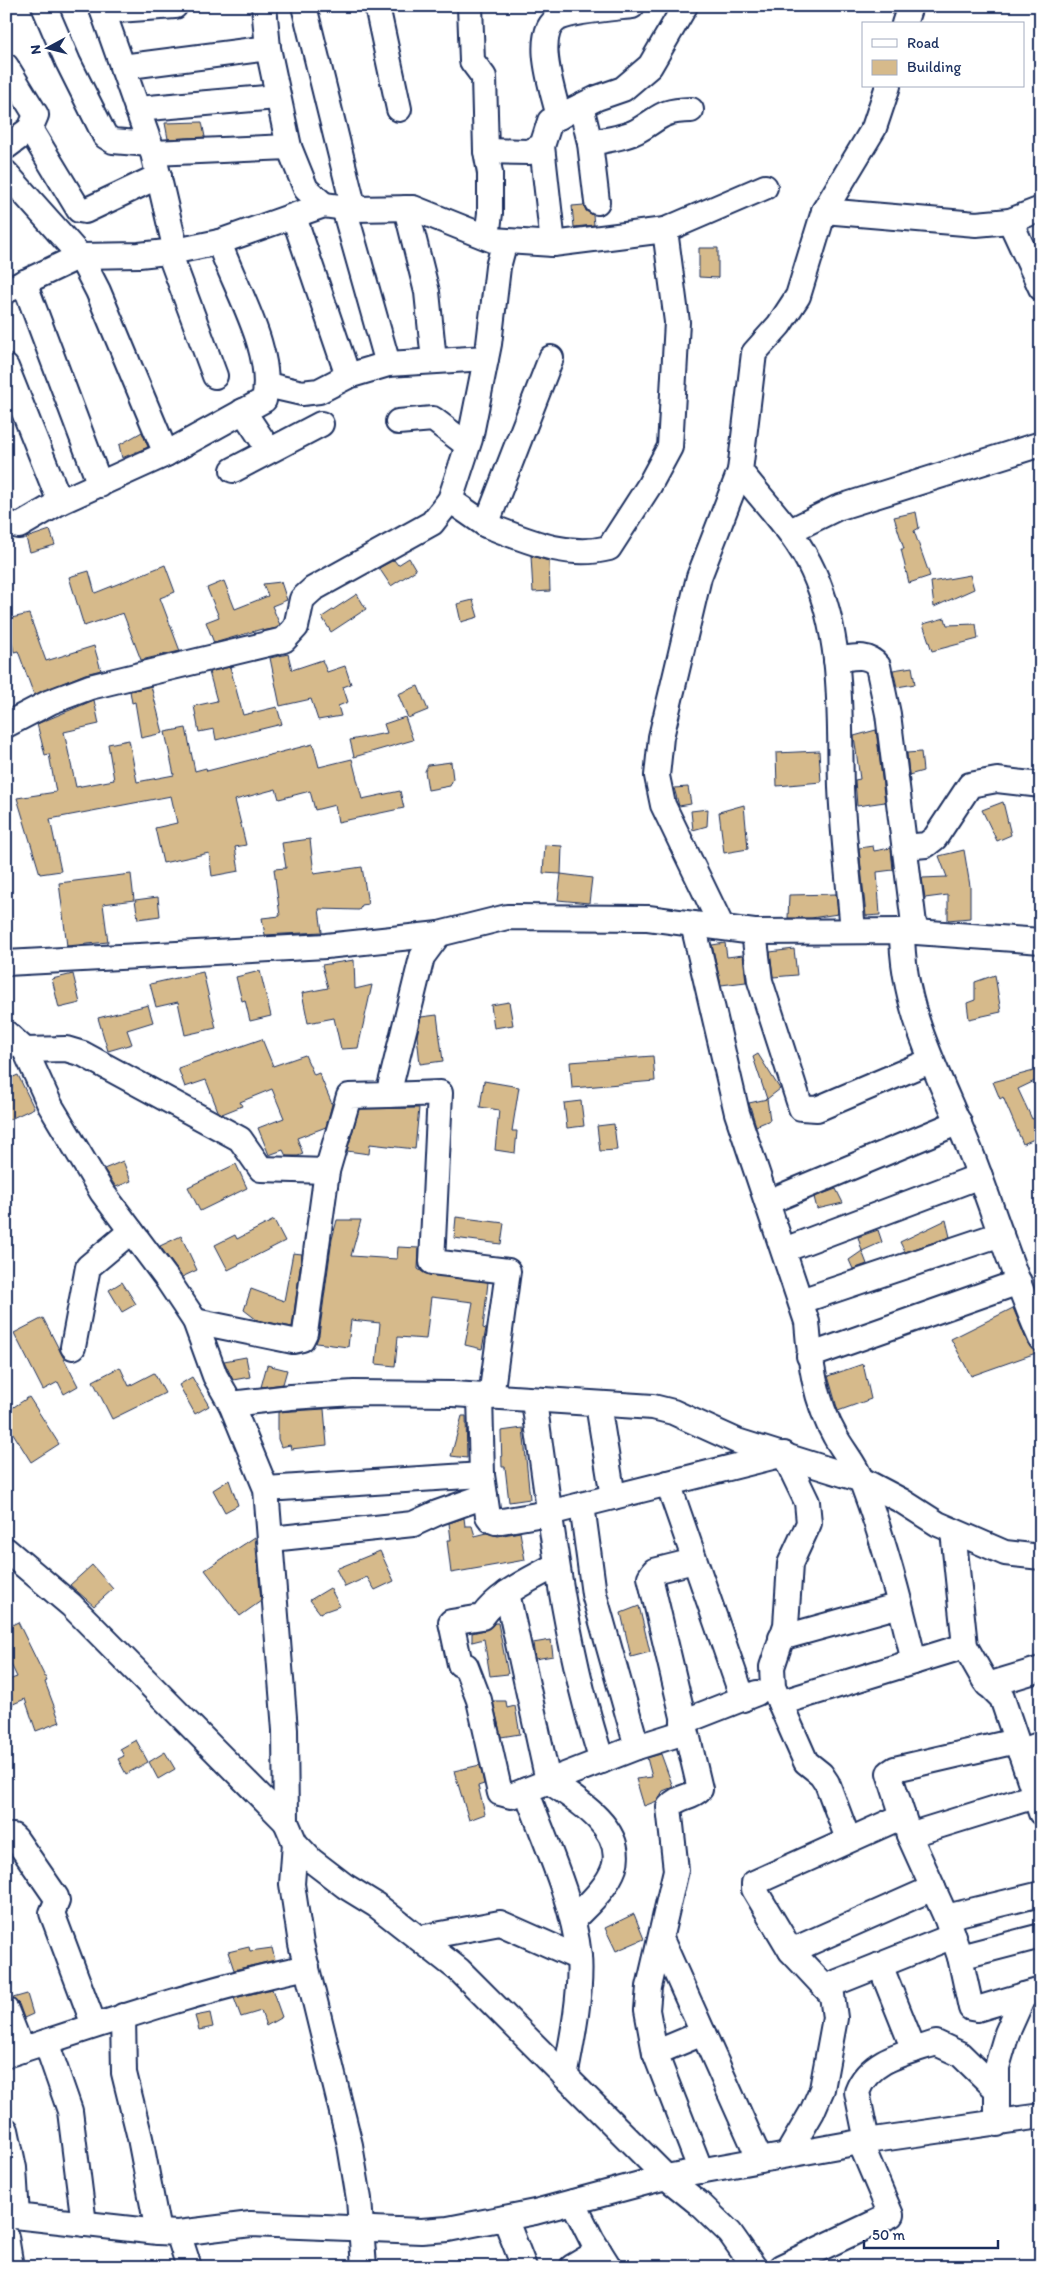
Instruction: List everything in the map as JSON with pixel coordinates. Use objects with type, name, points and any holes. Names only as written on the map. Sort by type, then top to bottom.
[{"type":"street","points":[[44,6],[105,136],[113,141],[152,149],[289,146]]},
{"type":"street","points":[[175,6],[102,9],[152,149],[173,252],[215,376]]},
{"type":"street","points":[[264,6],[268,48],[289,146],[306,189],[341,207]]},
{"type":"street","points":[[304,6],[341,207],[388,364]]},
{"type":"street","points":[[377,6],[399,109]]},
{"type":"street","points":[[6,725],[50,702],[90,687],[284,640],[296,627],[302,600],[313,589],[432,523],[450,500],[468,445],[486,358],[498,267],[496,239],[490,213],[484,78],[472,61],[470,6]]},
{"type":"street","points":[[559,117],[545,54],[544,43],[548,30],[558,18],[604,9],[632,6]]},
{"type":"street","points":[[552,244],[542,146],[550,122],[581,106],[623,89],[650,66],[685,6]]},
{"type":"street","points":[[905,22],[910,6]]},
{"type":"street","points":[[122,67],[268,48]]},
{"type":"street","points":[[6,66],[36,115],[30,129],[6,147]]},
{"type":"street","points":[[722,927],[663,805],[657,776],[661,737],[699,577],[740,471],[754,353],[779,325],[798,296],[824,211],[874,128],[887,88]]},
{"type":"street","points":[[137,109],[277,97]]},
{"type":"street","points":[[581,106],[590,143],[597,202]]},
{"type":"street","points":[[590,143],[635,132],[659,116],[671,111],[691,110]]},
{"type":"street","points":[[30,129],[79,210],[85,210],[159,176]]},
{"type":"street","points":[[486,151],[529,152],[542,146]]},
{"type":"street","points":[[6,173],[80,256],[98,291],[166,454]]},
{"type":"street","points":[[100,485],[15,286],[80,256],[139,256],[173,252],[219,242],[294,217],[341,207],[413,208],[496,239],[552,244],[665,230],[765,187]]},
{"type":"street","points":[[406,208],[427,292],[434,361]]},
{"type":"street","points":[[824,211],[976,224],[1010,220],[1041,209]]},
{"type":"street","points":[[294,217],[348,376]]},
{"type":"street","points":[[1010,220],[1041,288]]},
{"type":"street","points":[[450,500],[486,525],[547,548],[591,552],[609,548],[649,486],[670,447],[677,322],[665,230]]},
{"type":"street","points":[[6,523],[19,526],[60,502],[166,454],[264,400],[267,385],[261,348],[219,242]]},
{"type":"street","points":[[267,385],[302,393],[319,391],[348,376],[388,364],[486,358]]},
{"type":"street","points":[[486,525],[551,358]]},
{"type":"street","points":[[6,367],[60,502]]},
{"type":"street","points":[[243,411],[269,450]]},
{"type":"street","points":[[398,422],[433,418],[468,445]]},
{"type":"street","points":[[233,470],[321,424]]},
{"type":"street","points":[[790,530],[837,508],[1041,444]]},
{"type":"street","points":[[740,471],[790,530],[813,570],[828,610],[836,660],[841,789],[853,931]]},
{"type":"street","points":[[836,660],[864,656],[873,660],[878,666],[888,714],[905,847],[909,931],[902,958],[906,984],[930,1061],[959,1122],[1041,1339]]},
{"type":"street","points":[[905,847],[926,844],[935,838],[970,784],[997,780],[1041,785]]},
{"type":"street","points":[[6,964],[243,952],[439,934],[507,917],[648,918],[754,932],[909,931],[1041,940]]},
{"type":"street","points":[[693,924],[737,1112],[807,1322],[809,1356],[825,1416],[862,1480],[900,1604],[914,1662]]},
{"type":"street","points":[[754,932],[760,981],[801,1108],[817,1110],[930,1061]]},
{"type":"street","points":[[388,1095],[422,957],[439,934]]},
{"type":"street","points":[[6,1033],[25,1050],[50,1105],[102,1192],[194,1321],[215,1376],[230,1404],[266,1489],[285,1730],[292,1884],[301,1944],[350,2145],[361,2227],[364,2267]]},
{"type":"street","points":[[25,1050],[76,1051],[240,1139],[261,1169],[327,1172]]},
{"type":"street","points":[[194,1321],[293,1340],[302,1339],[305,1333],[327,1172],[350,1096],[440,1093],[432,1262],[508,1271],[485,1397],[483,1486],[488,1516],[491,1520],[496,1522],[550,1513],[784,1454]]},
{"type":"street","points":[[768,1202],[959,1122]]},
{"type":"street","points":[[784,1250],[980,1176]]},
{"type":"street","points":[[73,1347],[88,1267],[131,1231]]},
{"type":"street","points":[[801,1301],[1001,1234]]},
{"type":"street","points":[[809,1356],[1019,1282]]},
{"type":"street","points":[[230,1404],[291,1397],[354,1393],[485,1397],[653,1407],[673,1412],[737,1441],[784,1454],[862,1480],[953,1531],[1005,1553],[1041,1557]]},
{"type":"street","points":[[534,1401],[556,1565],[584,1705],[602,1761]]},
{"type":"street","points":[[598,1404],[613,1497]]},
{"type":"street","points":[[784,1454],[807,1502],[809,1522],[790,1564],[786,1625],[772,1667],[776,1695],[806,1762],[821,1774],[827,1783],[848,1840]]},
{"type":"street","points":[[668,1483],[743,1699]]},
{"type":"street","points":[[266,1489],[483,1486]]},
{"type":"street","points":[[271,1539],[413,1524],[437,1513],[483,1486]]},
{"type":"street","points":[[582,1505],[594,1594],[637,1747]]},
{"type":"street","points":[[787,2155],[812,2112],[822,2089],[835,2018],[832,1995],[791,1951],[754,1889],[754,1883],[848,1840],[906,1825],[1038,1804],[1026,1745],[1002,1698],[988,1685],[965,1646],[953,1531]]},
{"type":"street","points":[[6,1550],[71,1605],[291,1833],[311,1860],[345,1886],[376,1905],[459,1970],[666,2177],[702,2206],[730,2233],[754,2267]]},
{"type":"street","points":[[694,1561],[654,1571],[650,1577],[700,1789],[694,1794],[675,1800],[669,1807],[676,1870],[649,1987],[648,2002],[655,2053],[701,2171]]},
{"type":"street","points":[[556,1565],[507,1593],[490,1605],[482,1617],[451,1622],[460,1664],[466,1666],[479,1700],[500,1793],[511,1796],[637,1747],[743,1699],[776,1695],[914,1662],[965,1646]]},
{"type":"street","points":[[507,1593],[548,1781],[573,1798],[601,1823],[613,1838],[616,1856],[613,1869],[607,1881],[573,1920]]},
{"type":"street","points":[[781,1638],[900,1604]]},
{"type":"street","points":[[988,1685],[1041,1669]]},
{"type":"street","points":[[1026,1745],[890,1771],[889,1774],[906,1825],[953,1937],[971,2008],[977,2009],[1033,1992]]},
{"type":"street","points":[[526,1790],[573,1920],[579,1958],[575,2022],[565,2076]]},
{"type":"street","points":[[6,1836],[13,1836],[16,1839],[56,1896],[57,1901],[52,1913],[94,2025]]},
{"type":"street","points":[[791,1951],[933,1888]]},
{"type":"street","points":[[825,1987],[953,1937],[1041,1894]]},
{"type":"street","points":[[420,1938],[500,1923],[579,1958]]},
{"type":"street","points":[[953,1937],[1041,1936]]},
{"type":"street","points":[[661,1938],[760,2160]]},
{"type":"street","points":[[880,1965],[914,2050]]},
{"type":"street","points":[[6,2010],[14,2052],[94,2025],[245,1980],[307,1967]]},
{"type":"street","points":[[997,2124],[997,2067],[1001,2050],[1006,2033],[1033,1992]]},
{"type":"street","points":[[123,2016],[124,2073],[140,2138],[168,2232],[189,2267]]},
{"type":"street","points":[[655,2053],[703,2033]]},
{"type":"street","points":[[46,2042],[70,2111],[84,2224]]},
{"type":"street","points":[[781,2267],[891,2215],[864,2142],[858,2099],[859,2086],[879,2063],[936,2043],[947,2046],[960,2054],[997,2090]]},
{"type":"street","points":[[6,2130],[14,2168],[12,2216],[168,2232],[251,2224],[361,2227],[421,2231],[448,2229],[504,2218],[666,2177],[864,2142],[997,2124],[1041,2116]]},
{"type":"street","points":[[572,2267],[604,2259],[573,2202]]},
{"type":"street","points":[[504,2218],[524,2267]]},
{"type":"street","points":[[6,2237],[11,2267]]},
{"type":"building","points":[[202,122],[205,137],[168,139],[165,123]]},
{"type":"building","points":[[584,205],[586,211],[593,215],[594,225],[574,227],[572,206]]},
{"type":"building","points":[[699,248],[718,248],[718,278],[699,277]]},
{"type":"building","points":[[142,432],[148,447],[122,458],[119,445]]},
{"type":"building","points":[[916,512],[919,528],[914,531],[930,576],[909,583],[901,549],[904,549],[894,517]]},
{"type":"building","points":[[50,530],[55,545],[30,552],[26,538]]},
{"type":"building","points":[[531,556],[549,561],[550,591],[533,592]]},
{"type":"building","points":[[409,558],[416,570],[391,586],[379,568],[394,560],[398,565]]},
{"type":"building","points":[[165,565],[175,592],[160,598],[180,651],[141,660],[123,613],[84,626],[69,577],[89,571],[95,593]]},
{"type":"building","points":[[970,575],[974,589],[934,607],[931,582]]},
{"type":"building","points":[[224,581],[235,609],[268,596],[263,584],[281,582],[287,600],[272,606],[280,625],[277,628],[262,631],[262,629],[214,643],[206,622],[219,617],[207,588]]},
{"type":"building","points":[[357,594],[366,609],[331,632],[322,617]]},
{"type":"building","points":[[473,600],[478,617],[461,622],[457,604]]},
{"type":"building","points":[[29,614],[46,661],[94,646],[101,670],[85,674],[34,695],[18,651],[14,652],[7,619]]},
{"type":"building","points":[[945,618],[947,625],[976,624],[978,639],[932,651],[923,624]]},
{"type":"building","points":[[288,654],[292,670],[322,660],[327,672],[345,666],[351,684],[343,687],[348,702],[338,706],[341,716],[318,720],[311,699],[280,706],[270,658]]},
{"type":"building","points":[[230,667],[243,715],[277,707],[282,724],[216,740],[214,729],[199,732],[194,706],[217,701],[209,672]]},
{"type":"building","points":[[912,667],[915,684],[897,687],[893,670]]},
{"type":"building","points":[[151,686],[163,733],[141,738],[135,702],[132,703],[130,691]]},
{"type":"building","points":[[418,686],[428,710],[408,718],[398,694]]},
{"type":"building","points":[[94,700],[99,724],[64,732],[76,787],[114,780],[108,744],[129,740],[137,782],[174,775],[165,732],[186,728],[195,771],[206,768],[207,771],[313,744],[319,767],[352,759],[362,799],[400,791],[404,808],[338,822],[335,805],[315,810],[310,791],[279,799],[276,789],[235,800],[246,845],[235,847],[239,871],[212,876],[209,853],[163,863],[155,828],[177,823],[171,796],[50,819],[61,871],[40,874],[17,798],[56,792],[49,754],[45,755],[37,724]]},
{"type":"building","points":[[405,717],[413,740],[354,757],[350,740],[387,733],[384,724]]},
{"type":"building","points":[[876,730],[885,802],[857,806],[855,780],[860,779],[854,736]]},
{"type":"building","points":[[819,751],[821,782],[777,786],[776,753]]},
{"type":"building","points":[[921,752],[923,771],[909,775],[907,753]]},
{"type":"building","points":[[451,762],[453,779],[450,786],[428,790],[425,771],[428,765]]},
{"type":"building","points":[[688,787],[691,804],[679,806],[674,788]]},
{"type":"building","points":[[1003,802],[1011,835],[997,841],[982,810]]},
{"type":"building","points":[[744,805],[748,849],[724,853],[719,812]]},
{"type":"building","points":[[708,809],[707,826],[693,830],[691,811]]},
{"type":"building","points":[[310,839],[314,874],[362,867],[368,904],[362,905],[359,910],[319,909],[322,932],[265,935],[262,918],[280,916],[274,869],[286,868],[282,843]]},
{"type":"building","points":[[545,845],[562,846],[561,874],[543,873]]},
{"type":"building","points":[[873,846],[874,851],[891,848],[893,870],[877,872],[880,915],[866,916],[859,848]]},
{"type":"building","points":[[964,850],[970,886],[970,918],[948,920],[948,895],[925,898],[922,878],[947,877],[939,856]]},
{"type":"building","points":[[131,874],[134,900],[103,904],[108,942],[67,946],[59,883]]},
{"type":"building","points":[[561,874],[592,878],[589,903],[558,900]]},
{"type":"building","points":[[836,894],[838,914],[811,918],[788,918],[789,895]]},
{"type":"building","points":[[158,897],[160,916],[138,919],[135,900]]},
{"type":"building","points":[[725,943],[727,957],[743,955],[746,982],[721,985],[712,945]]},
{"type":"building","points":[[794,949],[797,975],[773,977],[770,952]]},
{"type":"building","points":[[354,960],[355,989],[372,985],[358,1048],[341,1049],[334,1018],[308,1023],[302,993],[328,988],[322,965]]},
{"type":"building","points":[[260,971],[271,1016],[250,1021],[245,1000],[242,1001],[236,977]]},
{"type":"building","points":[[203,972],[216,1028],[185,1035],[178,1002],[156,1007],[150,984]]},
{"type":"building","points":[[73,974],[80,1003],[59,1008],[52,979]]},
{"type":"building","points":[[995,975],[1001,1012],[969,1019],[967,1003],[975,1000],[975,982]]},
{"type":"building","points":[[509,1002],[513,1025],[494,1028],[491,1005]]},
{"type":"building","points":[[148,1005],[153,1022],[127,1030],[132,1044],[108,1051],[98,1018]]},
{"type":"building","points":[[437,1015],[443,1061],[420,1064],[417,1036],[421,1017]]},
{"type":"building","points":[[262,1039],[273,1066],[305,1055],[314,1075],[319,1073],[332,1104],[326,1127],[297,1138],[303,1154],[298,1156],[286,1156],[283,1150],[269,1155],[258,1128],[284,1118],[272,1089],[240,1102],[242,1106],[222,1114],[218,1111],[206,1080],[185,1087],[178,1068]]},
{"type":"building","points":[[758,1054],[780,1089],[767,1099],[753,1057]]},
{"type":"building","points":[[653,1056],[655,1081],[572,1088],[570,1062]]},
{"type":"building","points":[[1041,1069],[1041,1078],[1018,1089],[1032,1119],[1035,1118],[1041,1130],[1041,1136],[1023,1144],[1003,1097],[1000,1099],[993,1082]]},
{"type":"building","points":[[18,1075],[34,1108],[6,1121],[6,1080]]},
{"type":"building","points":[[484,1081],[519,1087],[512,1131],[517,1131],[515,1153],[495,1150],[499,1110],[480,1107]]},
{"type":"building","points":[[767,1099],[770,1120],[756,1126],[749,1103]]},
{"type":"building","points":[[581,1101],[584,1126],[567,1128],[564,1103]]},
{"type":"building","points":[[419,1108],[415,1149],[370,1144],[369,1154],[347,1151],[359,1109]]},
{"type":"building","points":[[614,1124],[617,1150],[600,1151],[597,1126]]},
{"type":"building","points":[[123,1161],[131,1181],[116,1187],[104,1169]]},
{"type":"building","points":[[236,1164],[247,1188],[200,1211],[188,1187]]},
{"type":"building","points":[[836,1189],[843,1203],[817,1209],[814,1197]]},
{"type":"building","points":[[456,1217],[504,1223],[501,1244],[454,1238]]},
{"type":"building","points":[[274,1220],[285,1241],[228,1270],[215,1245],[235,1235],[237,1239]]},
{"type":"building","points":[[337,1220],[361,1220],[351,1256],[397,1259],[398,1247],[419,1248],[418,1269],[424,1273],[488,1282],[483,1328],[486,1329],[482,1349],[465,1345],[473,1302],[431,1297],[426,1339],[398,1337],[395,1366],[376,1364],[380,1323],[351,1320],[348,1347],[316,1343],[319,1335],[332,1239]]},
{"type":"building","points":[[946,1220],[950,1237],[905,1252],[900,1242]]},
{"type":"building","points":[[878,1230],[882,1242],[862,1251],[858,1237]]},
{"type":"building","points":[[181,1236],[197,1270],[182,1277],[160,1246]]},
{"type":"building","points":[[862,1251],[867,1264],[853,1269],[849,1260]]},
{"type":"building","points":[[293,1253],[302,1254],[292,1327],[257,1320],[244,1310],[251,1289],[284,1301]]},
{"type":"building","points":[[122,1282],[136,1304],[122,1312],[109,1290]]},
{"type":"building","points":[[1013,1308],[1028,1344],[1036,1353],[971,1376],[951,1339]]},
{"type":"building","points":[[43,1318],[78,1386],[64,1394],[58,1382],[43,1390],[14,1333]]},
{"type":"building","points":[[246,1357],[250,1377],[233,1380],[224,1361]]},
{"type":"building","points":[[863,1364],[871,1399],[838,1411],[828,1376]]},
{"type":"building","points":[[267,1365],[287,1370],[283,1384],[261,1387]]},
{"type":"building","points":[[120,1367],[129,1386],[154,1373],[165,1393],[112,1419],[93,1381]]},
{"type":"building","points":[[192,1377],[209,1406],[195,1414],[179,1385]]},
{"type":"building","points":[[29,1397],[59,1444],[31,1462],[6,1422],[6,1412]]},
{"type":"building","points":[[324,1409],[327,1445],[291,1449],[290,1445],[281,1447],[278,1439],[278,1412]]},
{"type":"building","points":[[462,1416],[466,1416],[467,1458],[451,1456]]},
{"type":"building","points":[[523,1428],[530,1499],[509,1502],[505,1467],[502,1467],[501,1431]]},
{"type":"building","points":[[229,1480],[238,1505],[225,1512],[213,1490]]},
{"type":"building","points":[[464,1518],[465,1526],[472,1526],[475,1536],[487,1533],[498,1536],[520,1532],[525,1560],[451,1573],[447,1540],[451,1540],[449,1523]]},
{"type":"building","points":[[255,1537],[261,1601],[240,1616],[205,1570]]},
{"type":"building","points":[[380,1551],[394,1581],[375,1590],[367,1577],[345,1587],[336,1569]]},
{"type":"building","points":[[92,1565],[113,1589],[94,1606],[70,1585]]},
{"type":"building","points":[[330,1588],[340,1606],[320,1613],[310,1600]]},
{"type":"building","points":[[639,1606],[650,1652],[631,1657],[621,1613]]},
{"type":"building","points":[[18,1622],[47,1681],[45,1682],[60,1722],[36,1731],[25,1699],[6,1707],[6,1681],[17,1677],[6,1654],[6,1628]]},
{"type":"building","points":[[498,1623],[508,1674],[490,1676],[484,1639],[472,1642],[472,1633],[485,1630]]},
{"type":"building","points":[[551,1640],[553,1656],[535,1659],[533,1643]]},
{"type":"building","points":[[493,1701],[506,1701],[507,1708],[515,1706],[520,1734],[501,1737]]},
{"type":"building","points":[[136,1740],[148,1762],[126,1774],[118,1759],[124,1756],[120,1749]]},
{"type":"building","points":[[165,1752],[175,1769],[158,1779],[149,1762]]},
{"type":"building","points":[[661,1754],[673,1787],[663,1791],[657,1801],[644,1806],[636,1779],[652,1777],[647,1758]]},
{"type":"building","points":[[480,1765],[484,1784],[478,1786],[485,1814],[469,1820],[454,1771]]},
{"type":"building","points":[[634,1914],[644,1939],[616,1951],[605,1928]]},
{"type":"building","points":[[249,1947],[250,1951],[272,1948],[275,1960],[234,1970],[228,1952]]},
{"type":"building","points":[[272,1989],[282,2017],[266,2026],[261,2011],[241,2017],[234,1998]]},
{"type":"building","points":[[27,1994],[33,2014],[24,2018],[19,2004],[13,1998]]},
{"type":"building","points":[[210,2013],[213,2027],[199,2030],[195,2016]]}]
